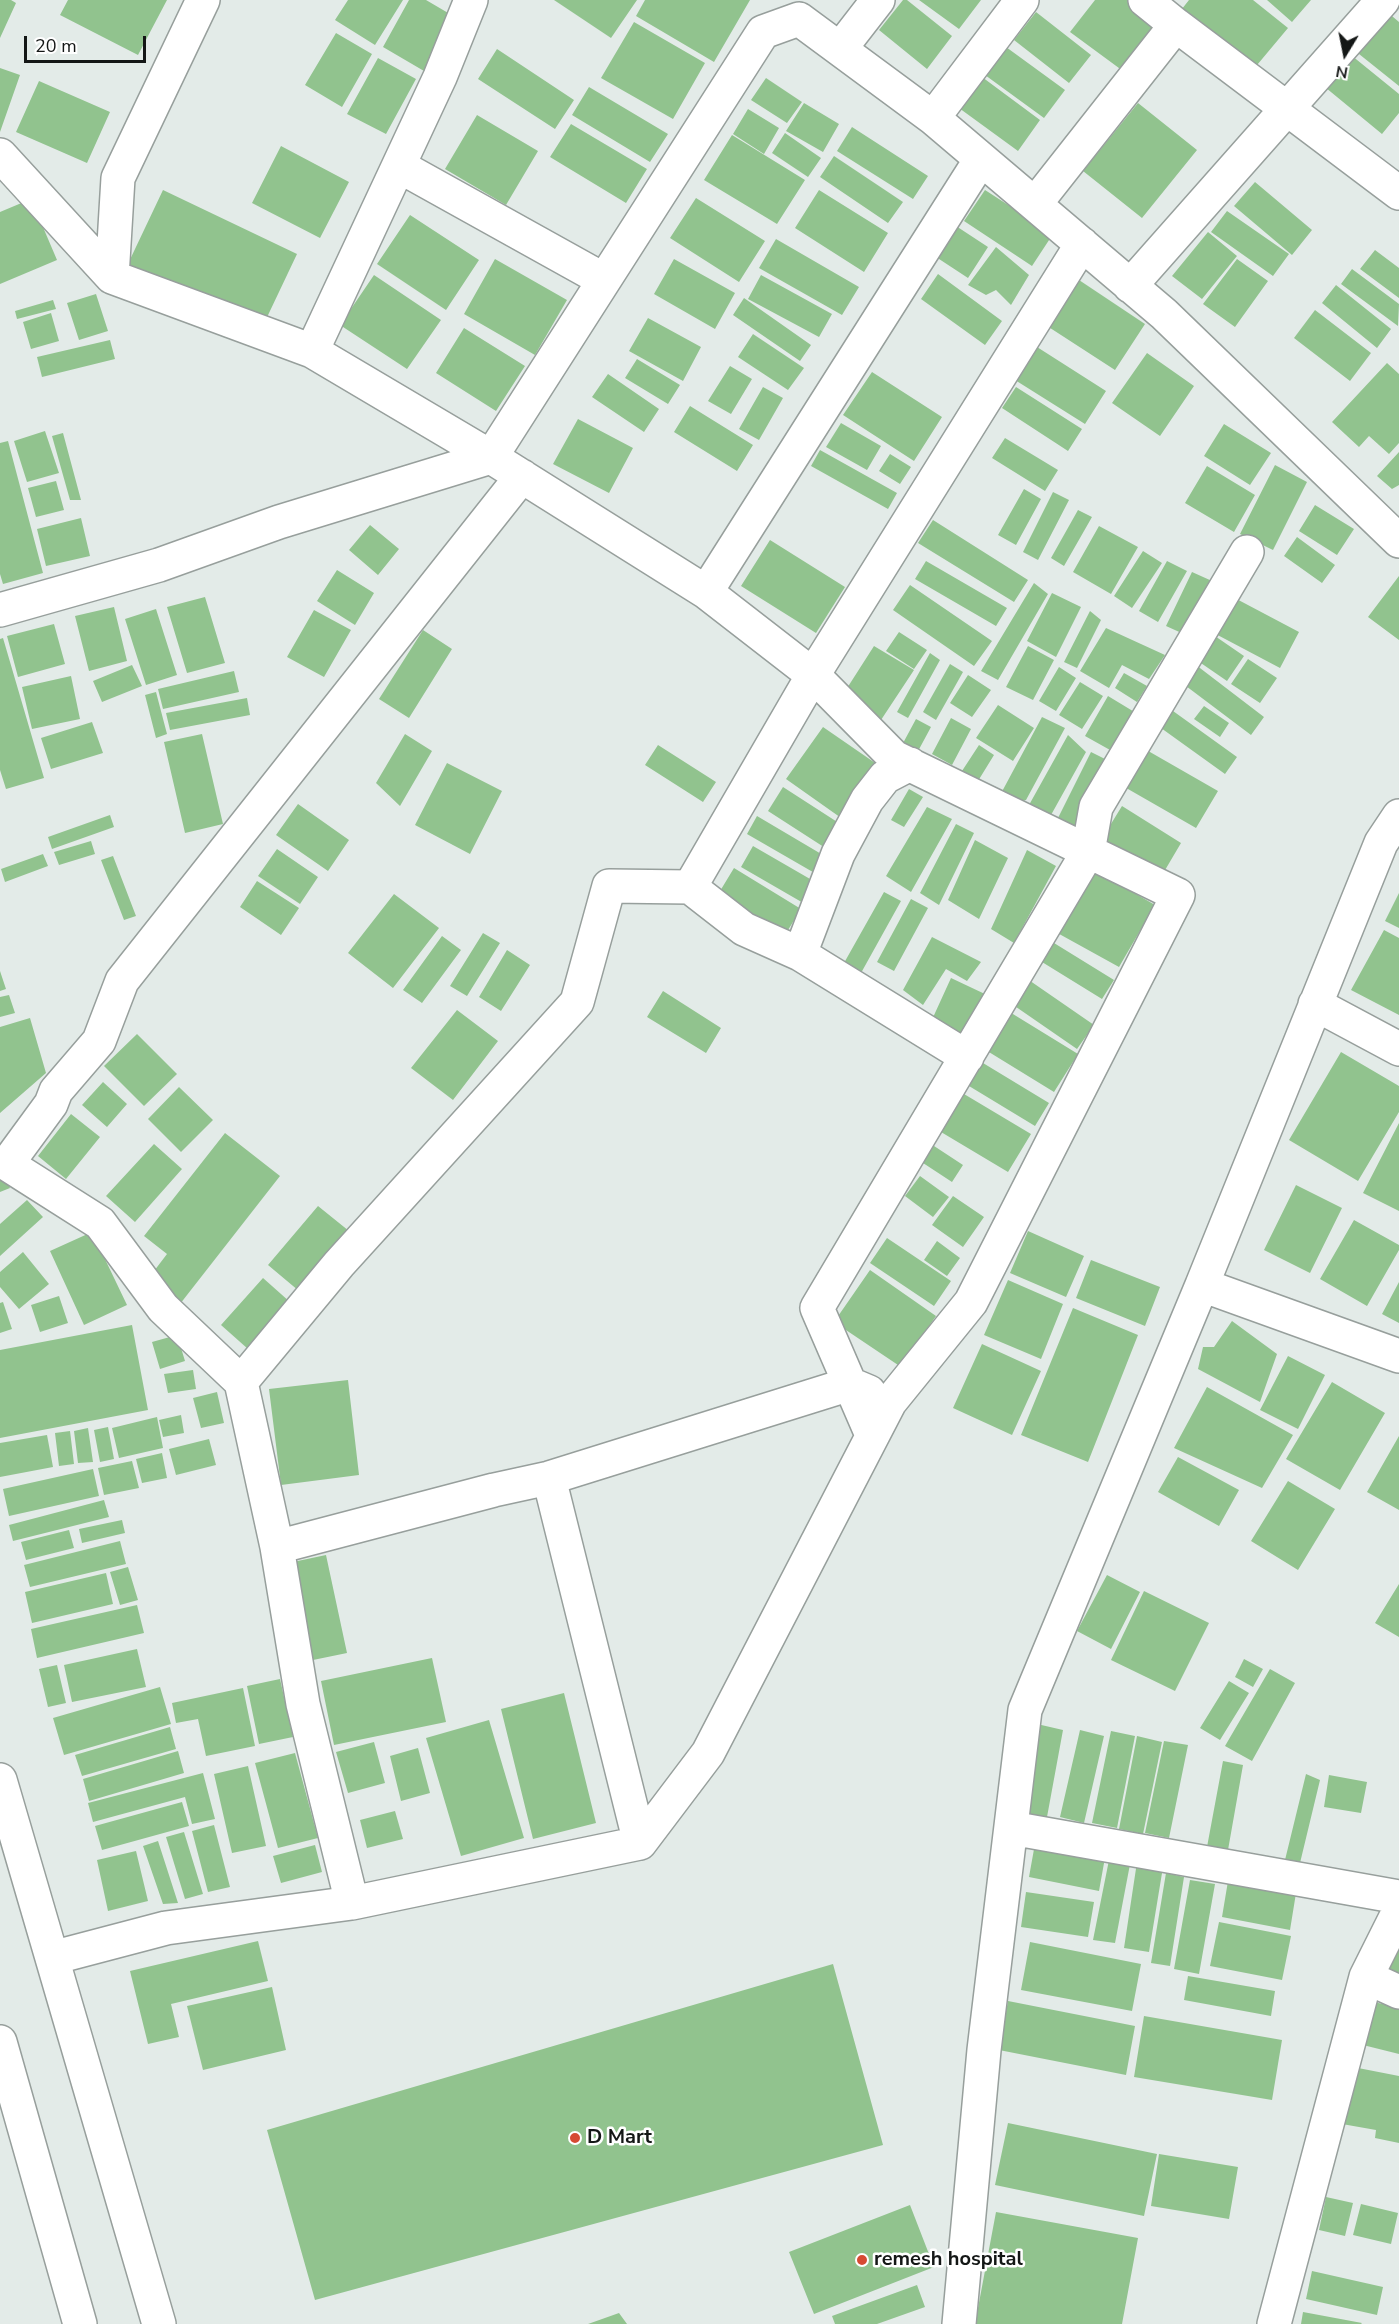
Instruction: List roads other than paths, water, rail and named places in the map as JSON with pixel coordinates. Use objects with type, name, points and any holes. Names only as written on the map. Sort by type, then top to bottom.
[{"type":"main road","points":[[112,277],[118,178],[203,0]]},
{"type":"main road","points":[[312,351],[440,77],[471,0]]},
{"type":"main road","points":[[840,49],[878,0]]},
{"type":"main road","points":[[933,118],[1022,0]]},
{"type":"main road","points":[[1130,286],[1383,0]]},
{"type":"main road","points":[[1035,204],[1164,10],[1399,193]]},
{"type":"main road","points":[[0,610],[159,565],[279,522],[491,457],[764,32],[799,19],[933,118],[1164,315],[1399,541]]},
{"type":"main road","points":[[0,155],[112,277],[312,351],[491,457],[706,592],[813,675],[894,757],[1178,895],[971,1302],[890,1402],[708,1753],[640,1843],[352,1903],[166,1928],[52,1958]]},
{"type":"main road","points":[[706,592],[981,159]]},
{"type":"main road","points":[[399,166],[604,280]]},
{"type":"main road","points":[[690,887],[813,675],[1082,244]]},
{"type":"main road","points":[[352,1903],[303,1704],[277,1547],[241,1382],[163,1308],[100,1223],[7,1164],[51,1104],[56,1091],[99,1041],[122,981],[522,476]]},
{"type":"main road","points":[[872,1435],[817,1308],[1088,852],[1096,807],[1247,552]]},
{"type":"main road","points":[[800,954],[838,854],[867,800],[885,777],[910,764]]},
{"type":"main road","points":[[959,2324],[984,2050],[1025,1710],[1202,1285],[1381,843],[1399,816]]},
{"type":"main road","points":[[241,1382],[339,1264],[577,1002],[609,886],[690,887],[744,929],[800,954],[967,1057]]},
{"type":"main road","points":[[1315,1004],[1399,1049]]},
{"type":"main road","points":[[1202,1285],[1399,1356]]},
{"type":"main road","points":[[277,1547],[494,1490],[549,1478],[850,1384],[890,1402]]},
{"type":"main road","points":[[549,1478],[640,1843]]},
{"type":"main road","points":[[0,1780],[159,2324]]},
{"type":"main road","points":[[1011,1828],[1399,1897]]},
{"type":"main road","points":[[1267,2322],[1366,1977],[1399,1911]]},
{"type":"main road","points":[[1366,1977],[1399,1992]]},
{"type":"main road","points":[[0,2042],[80,2324]]},
{"type":"place","name":"D Mart","points":[[575,2138]]},
{"type":"place","name":"remesh hospital","points":[[862,2260]]}]
